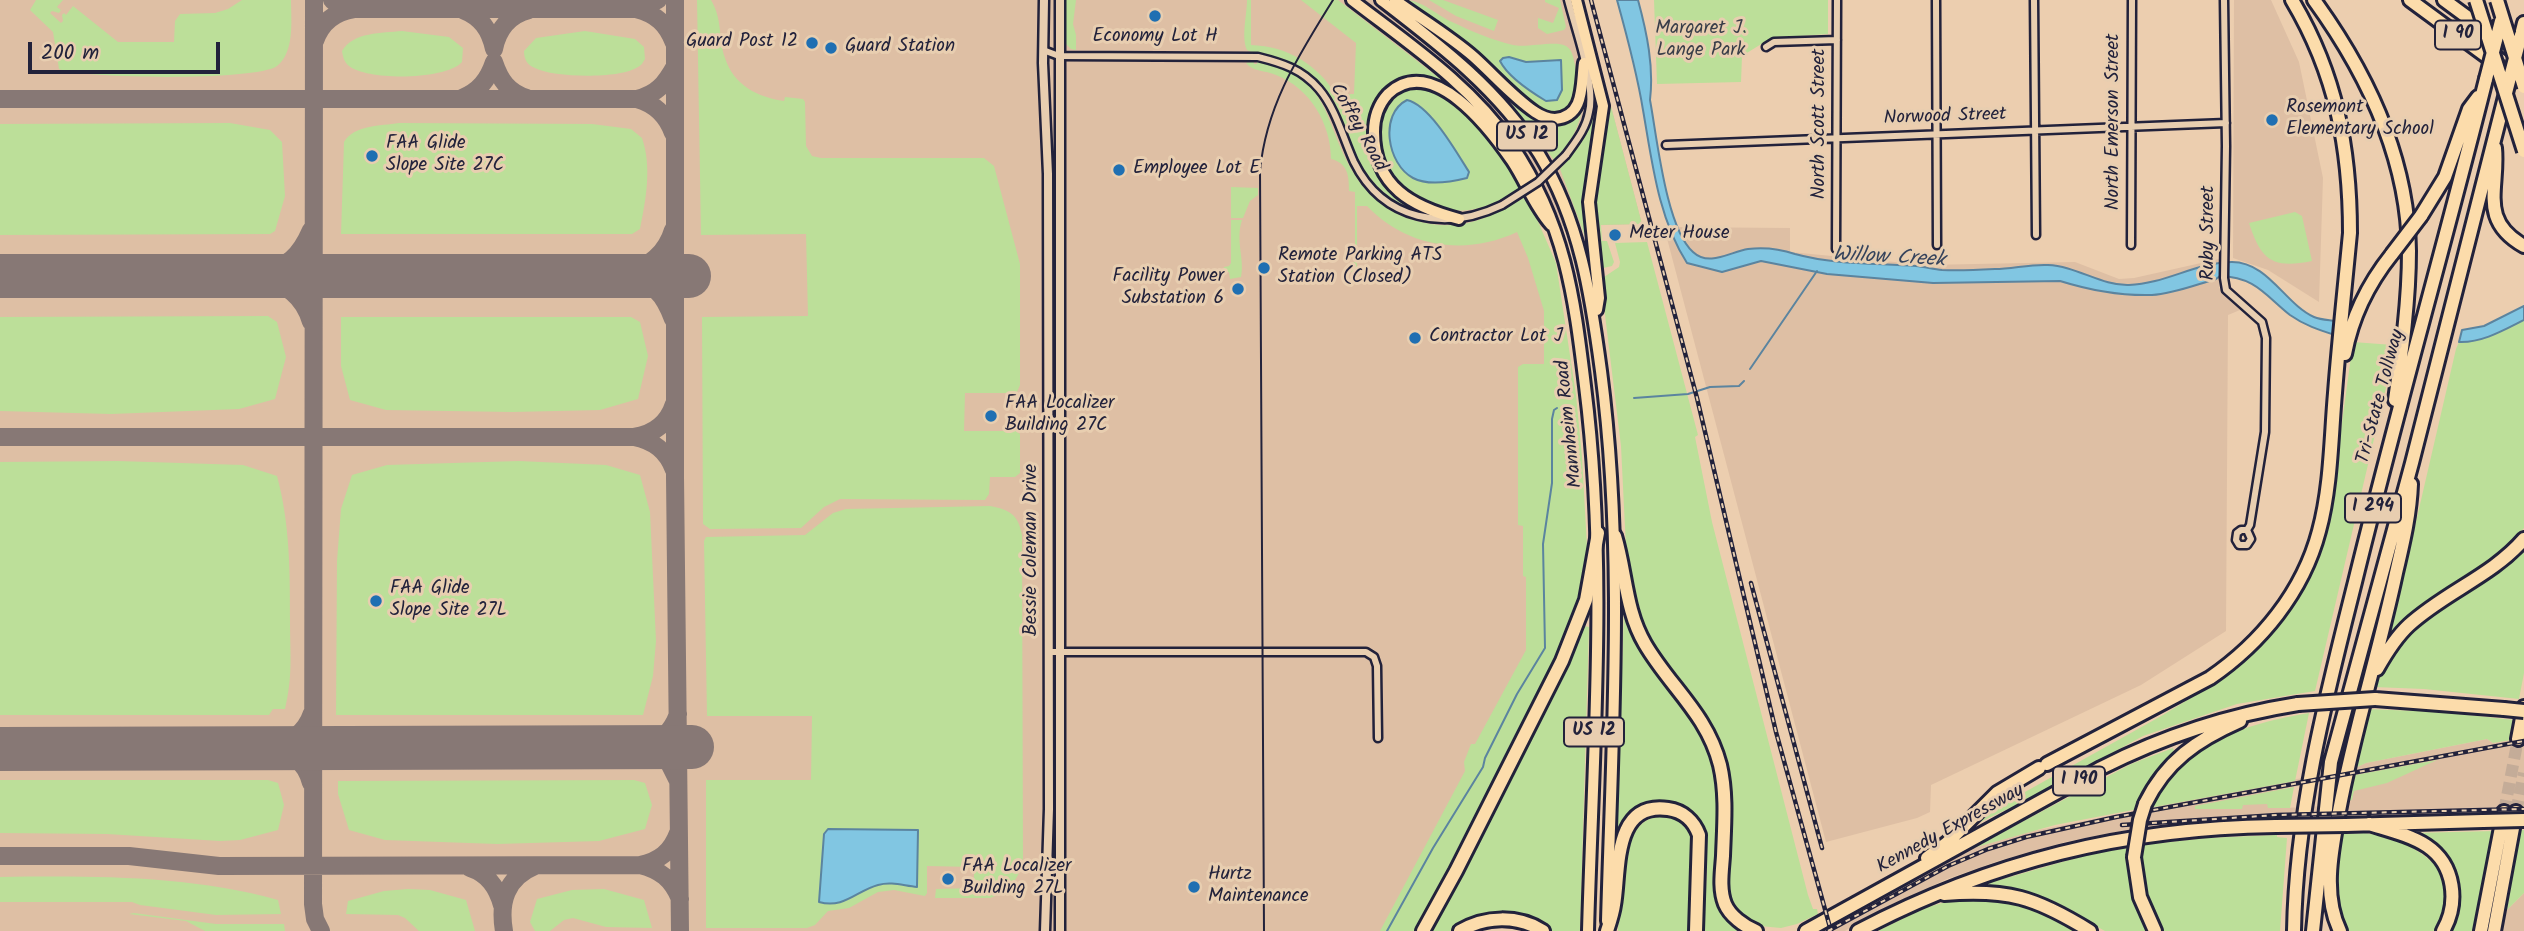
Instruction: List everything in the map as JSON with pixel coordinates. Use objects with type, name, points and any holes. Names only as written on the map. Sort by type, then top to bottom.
[{"type":"highway","points":[[2292,0],[2324,64],[2338,109],[2346,155],[2350,233],[2331,447]]},
{"type":"highway","points":[[2314,0],[2344,42],[2370,91],[2393,155],[2406,215],[2409,249],[2408,293],[2383,467]]},
{"type":"highway","name":"I 90","points":[[2410,0],[2506,70],[2524,87]]},
{"type":"highway","name":"I 90","points":[[2444,0],[2524,59]]},
{"type":"highway","points":[[2476,0],[2524,150]]},
{"type":"highway","points":[[2497,0],[2524,87]]},
{"type":"highway","name":"Tri-State Tollway","points":[[2294,931],[2300,847],[2317,736],[2383,467],[2507,0]]},
{"type":"highway","name":"I 294","points":[[2313,931],[2331,762],[2412,463],[2522,29]]},
{"type":"highway","points":[[1894,884],[1947,843],[1997,793],[2210,678],[2250,647],[2273,621],[2308,562],[2319,531],[2351,329],[2366,291],[2421,216],[2445,177],[2469,109],[2484,85]]},
{"type":"highway","points":[[2494,135],[2497,164],[2492,186],[2493,208],[2500,226],[2514,241],[2524,246]]},
{"type":"highway","points":[[2340,931],[2330,898],[2335,831],[2349,758],[2411,506],[2412,463]]},
{"type":"highway","points":[[1423,931],[1562,662],[1586,600],[1598,533]]},
{"type":"highway","points":[[1615,536],[1623,561],[1627,596],[1638,631],[1655,659],[1695,710],[1716,752],[1724,801],[1724,903],[1739,921],[1756,931]]},
{"type":"highway","points":[[2369,685],[2395,640],[2410,624],[2435,604],[2495,567],[2524,539]]},
{"type":"highway","name":"Kennedy Expressway","points":[[1806,931],[2136,751],[2203,725],[2276,707],[2375,699],[2524,709]]},
{"type":"highway","points":[[2155,931],[2140,897],[2134,857],[2145,804],[2163,772],[2197,743],[2234,723],[2276,707]]},
{"type":"highway","points":[[2518,739],[2524,709]]},
{"type":"highway","points":[[1607,931],[1615,904],[1621,840],[1638,817],[1658,808],[1680,812],[1699,835],[1696,931]]},
{"type":"highway","points":[[1858,931],[1933,895],[2022,862],[2100,843],[2195,830],[2483,821],[2515,815]]},
{"type":"highway","points":[[2482,931],[2515,815]]},
{"type":"highway","points":[[2494,931],[2515,815]]},
{"type":"highway","points":[[2369,824],[2427,846],[2442,862],[2451,880],[2453,901],[2443,931]]},
{"type":"highway","points":[[1933,895],[1985,891],[2010,894],[2054,909],[2090,931]]},
{"type":"highway","points":[[1460,931],[1473,923],[1491,920],[1524,922],[1543,931]]},
{"type":"main road","name":"Mannheim Road","points":[[1352,0],[1444,71],[1480,105],[1512,145],[1529,172],[1557,232],[1573,291],[1591,433],[1598,533],[1588,931]]},
{"type":"main road","name":"Mannheim Road","points":[[1381,0],[1467,68],[1500,102],[1529,138],[1552,179],[1574,231],[1589,286],[1607,419],[1615,536],[1607,931]]},
{"type":"main road","points":[[1395,0],[1471,55],[1532,110],[1544,117],[1564,117],[1576,108],[1582,95],[1584,63]]},
{"type":"main road","points":[[1576,0],[1603,106],[1589,202],[1599,298],[1595,323]]},
{"type":"main road","points":[[1459,219],[1429,211],[1408,200],[1392,184],[1380,164],[1375,145],[1375,117],[1381,102],[1407,83],[1430,83],[1457,99],[1489,130],[1513,162],[1541,214],[1557,232]]},
{"type":"street","name":"Bessie Coleman Drive","points":[[1044,0],[1043,63],[1048,174],[1049,652],[1049,849],[1045,931]]},
{"type":"street","name":"Bessie Coleman Drive","points":[[1060,0],[1060,931]]},
{"type":"street","name":"Coffey Road","points":[[1043,50],[1059,55],[1258,57],[1282,63],[1306,76],[1320,90],[1355,164],[1377,193],[1389,203],[1418,217],[1459,219],[1502,205],[1538,182],[1566,155],[1581,135],[1590,110],[1591,95],[1568,0]]},
{"type":"street","name":"North Scott Street","points":[[1836,249],[1837,0]]},
{"type":"street","points":[[1936,0],[1937,245]]},
{"type":"street","points":[[2034,0],[2036,235]]},
{"type":"street","name":"North Emerson Street","points":[[2131,244],[2132,0]]},
{"type":"street","name":"Ruby Street","points":[[2224,0],[2224,278],[2226,290],[2263,322],[2266,338],[2265,432],[2247,530]]},
{"type":"street","points":[[1766,47],[1774,43],[1837,40]]},
{"type":"street","name":"Coffey Road","points":[[1043,63],[1059,55]]},
{"type":"street","name":"Norwood Street","points":[[1666,145],[2226,122]]},
{"type":"street","points":[[1049,652],[1366,652],[1374,657],[1377,666],[1378,738]]},
{"type":"shaded area","points":[[0,0],[1583,0],[1642,224],[1533,227],[1545,256],[1550,650],[1393,931],[0,931]]},
{"type":"shaded area","name":"Rosemont Elementary School","points":[[2234,0],[2271,0],[2299,62],[2323,178],[2319,302],[2268,270],[2233,258]]},
{"type":"shaded area","points":[[1664,227],[1790,228],[1790,252],[1926,265],[2075,262],[2119,279],[2219,259],[2219,287],[2222,294],[2240,310],[2228,315],[2226,631],[2141,685],[1931,785],[1930,812],[1917,818],[1826,842]]},
{"type":"shaded area","points":[[2524,738],[2524,811],[2277,817],[2154,825],[2065,842],[1998,861],[1947,879],[1863,919],[1845,931],[1822,931],[1973,848],[2029,832],[2351,770],[2366,763],[2487,739],[2493,743]],"holes":[[[2352,776],[2349,801],[2313,807],[2278,808],[2282,789]]]},
{"type":"shaded area","points":[[2524,893],[2524,931],[2501,931],[2507,910]]},
{"type":"green space","points":[[36,0],[63,0],[57,7],[61,10],[59,13],[50,13],[61,23],[62,15],[66,15],[73,6],[118,42],[174,42],[175,21],[180,14],[215,13],[242,0],[291,0],[291,35],[283,60],[277,66],[263,71],[170,77],[75,72],[59,69],[53,32],[30,10]]},
{"type":"green space","points":[[697,0],[711,0],[715,7],[725,58],[734,76],[741,83],[756,93],[774,99],[803,99],[806,146],[812,156],[984,158],[994,166],[1020,264],[1020,385],[1017,392],[1012,393],[965,393],[964,431],[1016,431],[1020,434],[1020,473],[1015,477],[990,477],[989,494],[985,500],[840,499],[824,507],[801,528],[710,529],[703,524],[702,317],[808,316],[806,234],[701,235]]},
{"type":"green space","points":[[1064,0],[1076,0],[1073,24],[1076,50],[1064,42]]},
{"type":"green space","points":[[1247,0],[1251,0],[1251,45],[1277,49],[1301,59],[1321,75],[1337,96],[1342,94],[1348,97],[1349,94],[1354,94],[1356,43],[1301,0],[1338,0],[1447,84],[1446,86],[1411,79],[1371,115],[1391,190],[1417,211],[1393,199],[1376,185],[1364,169],[1339,116],[1310,76],[1284,60],[1247,50],[1244,32]]},
{"type":"green space","points":[[1404,0],[1417,2],[1446,19],[1505,43],[1519,46],[1566,46],[1572,54],[1577,75],[1574,102],[1563,112],[1542,112]]},
{"type":"green space","points":[[1429,0],[1443,0],[1498,20],[1494,31],[1456,16]]},
{"type":"green space","points":[[1545,0],[1560,0],[1566,27],[1564,30],[1547,34],[1538,28],[1538,18],[1553,23],[1559,8]]},
{"type":"green space","points":[[1579,0],[1583,0],[1642,224],[1601,225],[1602,241],[1607,241],[1614,262],[1612,266],[1599,269],[1593,206],[1605,123]]},
{"type":"green space","name":"Margaret J. Lange Park","points":[[1654,0],[1828,0],[1828,34],[1771,38],[1742,56],[1741,82],[1657,84]]},
{"type":"green space","points":[[402,31],[449,37],[463,48],[462,62],[440,72],[389,76],[359,71],[345,61],[342,51],[353,40]]},
{"type":"green space","points":[[585,31],[635,39],[644,47],[645,59],[629,71],[587,76],[544,71],[532,67],[525,59],[524,51],[536,38]]},
{"type":"green space","points":[[1254,61],[1254,64],[1257,64],[1257,61],[1282,68],[1300,78],[1312,89],[1322,103],[1353,172],[1374,198],[1388,208],[1418,221],[1451,225],[1483,218],[1527,196],[1556,263],[1576,395],[1582,457],[1587,547],[1584,581],[1575,618],[1562,650],[1417,931],[1380,931],[1465,771],[1464,762],[1471,744],[1475,744],[1526,650],[1523,526],[1518,525],[1518,367],[1523,364],[1544,364],[1544,311],[1517,232],[1478,244],[1438,244],[1400,231],[1367,206],[1357,206],[1357,271],[1350,272],[1350,263],[1355,262],[1355,192],[1349,191],[1349,180],[1344,167],[1331,159],[1323,120],[1299,89],[1272,73],[1252,68],[1246,63]]},
{"type":"green space","points":[[1412,87],[1434,90],[1462,107],[1485,131],[1523,187],[1479,208],[1448,210],[1421,201],[1400,185],[1386,163],[1378,140],[1380,117],[1391,99]]},
{"type":"green space","points":[[1504,93],[1539,120],[1579,109],[1583,103],[1574,134],[1554,160]]},
{"type":"green space","points":[[1596,100],[1600,107],[1585,204],[1587,242],[1560,169],[1584,138],[1592,120]]},
{"type":"green space","points":[[230,123],[270,130],[282,142],[285,196],[275,231],[270,234],[0,235],[0,124]]},
{"type":"green space","points":[[399,123],[592,124],[631,129],[642,138],[647,160],[646,195],[640,229],[632,234],[341,234],[344,142],[348,136],[361,129]]},
{"type":"green space","points":[[1231,187],[1258,188],[1258,195],[1250,201],[1243,218],[1231,218]]},
{"type":"green space","points":[[2295,212],[2302,216],[2312,261],[2287,264],[2270,259],[2258,246],[2249,223]]},
{"type":"green space","points":[[1231,220],[1242,220],[1239,235],[1242,270],[1241,277],[1230,279],[1229,272],[1223,272],[1224,267],[1231,263]]},
{"type":"green space","points":[[1647,242],[1698,435],[1695,437],[1712,522],[1808,895],[1818,914],[1781,928],[1760,926],[1742,917],[1728,897],[1729,772],[1716,734],[1702,709],[1652,645],[1635,608],[1627,568],[1621,446],[1601,282],[1619,267],[1615,243]]},
{"type":"green space","points":[[268,316],[277,322],[286,357],[275,399],[239,409],[111,414],[0,411],[0,317]]},
{"type":"green space","points":[[341,317],[631,317],[640,322],[648,356],[638,399],[600,410],[386,410],[350,400],[341,366]]},
{"type":"green space","points":[[2524,320],[2524,528],[2510,544],[2477,572],[2390,634],[2456,349],[2459,342],[2484,338]]},
{"type":"green space","points":[[2353,342],[2393,345],[2388,379],[2315,691],[2237,704],[2143,736],[2023,802],[1976,824],[2007,802],[2207,688],[2249,657],[2277,627],[2297,599],[2317,557],[2330,510]]},
{"type":"green space","points":[[118,461],[243,465],[277,476],[285,512],[289,566],[290,666],[285,709],[273,709],[269,715],[0,715],[0,462]]},
{"type":"green space","points":[[519,461],[606,465],[640,475],[650,512],[656,641],[653,676],[643,715],[336,715],[337,561],[341,509],[352,475],[387,465]]},
{"type":"green space","points":[[990,506],[1012,514],[1022,535],[1023,858],[1017,878],[1003,892],[990,898],[935,898],[936,889],[974,888],[974,867],[927,866],[925,896],[894,890],[878,892],[849,908],[828,911],[815,925],[807,928],[706,928],[706,780],[811,780],[812,716],[707,716],[706,537],[805,535],[833,513],[846,509]]},
{"type":"green space","points":[[2524,545],[2524,673],[2519,699],[2424,689],[2374,687],[2390,655],[2411,630],[2495,573]]},
{"type":"green space","points":[[1624,608],[1701,729],[1716,769],[1719,808],[1716,879],[1744,931],[1702,931],[1707,856],[1698,822],[1687,810],[1671,803],[1653,802],[1640,807],[1617,829]]},
{"type":"green space","points":[[1584,626],[1589,627],[1580,931],[1552,931],[1520,915],[1497,913],[1470,919],[1450,931],[1428,931],[1503,792]]},
{"type":"green space","points":[[2368,709],[2441,712],[2515,720],[2511,740],[2493,743],[2487,739],[2366,763],[2351,770]]},
{"type":"green space","points":[[2309,713],[2295,781],[2149,808],[2160,786],[2175,768],[2194,753],[2238,731]]},
{"type":"green space","points":[[2173,748],[2174,752],[2151,780],[2138,809],[2055,825],[1973,848],[2131,764]]},
{"type":"green space","points":[[2437,760],[2387,783],[2354,791],[2352,800],[2346,801],[2350,776]]},
{"type":"green space","points":[[0,780],[268,780],[278,783],[284,805],[278,830],[240,840],[107,834],[0,833]]},
{"type":"green space","points":[[634,780],[645,783],[652,805],[645,829],[599,841],[497,844],[385,840],[349,830],[338,794],[338,781]]},
{"type":"green space","points":[[2294,787],[2290,808],[2268,808],[2267,804],[2243,805],[2242,809],[2195,809],[2195,806]]},
{"type":"green space","points":[[1671,817],[1687,826],[1694,844],[1689,931],[1618,931],[1622,869],[1631,839],[1638,827],[1649,819]]},
{"type":"green space","points":[[2520,830],[2524,830],[2524,893],[2507,910]]},
{"type":"green space","points":[[2495,831],[2474,931],[2450,931],[2457,905],[2453,878],[2412,833]]},
{"type":"green space","points":[[2365,833],[2402,843],[2433,863],[2443,877],[2448,893],[2446,911],[2436,931],[2347,931],[2338,908],[2337,896],[2341,834]]},
{"type":"green space","points":[[2277,835],[2287,838],[2280,931],[2162,931],[2146,891],[2139,848],[2143,848],[2143,845],[2206,838]]},
{"type":"green space","points":[[2131,847],[2131,886],[2146,931],[2105,931],[2052,902],[2013,889],[1982,885],[2090,854]]},
{"type":"green space","points":[[0,877],[105,877],[175,881],[278,900],[281,914],[216,915],[132,902],[0,902]]},
{"type":"green space","points":[[604,889],[644,900],[652,928],[606,927],[573,918],[564,920],[550,931],[535,931],[530,922],[537,899],[572,890]]},
{"type":"green space","points":[[430,890],[466,900],[475,931],[419,931],[398,915],[346,914],[348,901],[384,891]]},
{"type":"green space","points":[[1991,897],[2032,906],[2080,931],[1878,931],[1924,908],[1953,900]]},
{"type":"green space","points":[[129,914],[216,924],[284,924],[285,931],[205,931],[186,921]]},
{"type":"water","points":[[1617,0],[1638,0],[1649,50],[1650,100],[1669,203],[1684,240],[1699,256],[1713,258],[1760,248],[1825,260],[1942,270],[2048,265],[2129,285],[2155,281],[2206,265],[2232,262],[2256,269],[2314,317],[2335,321],[2335,335],[2301,322],[2259,288],[2232,277],[2220,276],[2160,294],[2129,295],[2060,281],[1933,283],[1827,274],[1761,261],[1722,272],[1687,263],[1677,246],[1663,208],[1653,169],[1638,82]]},
{"type":"water","points":[[1509,57],[1526,62],[1561,60],[1562,90],[1557,100],[1546,101],[1514,78],[1500,61]]},
{"type":"water","points":[[1407,100],[1416,104],[1434,120],[1469,172],[1467,178],[1426,182],[1413,178],[1397,162],[1392,151],[1390,127],[1392,116]]},
{"type":"water","points":[[2524,306],[2524,320],[2484,338],[2459,342],[2462,330],[2484,326]]},
{"type":"water","points":[[828,829],[918,830],[917,887],[883,884],[836,903],[819,902],[824,834]]},
{"type":"waterway","points":[[1750,369],[1817,271]]},
{"type":"waterway","points":[[1634,398],[1688,394],[1710,387],[1739,386],[1744,381]]},
{"type":"waterway","points":[[1387,931],[1433,848],[1483,767],[1517,694],[1545,648],[1543,544],[1552,483],[1552,419],[1557,408]]},
{"type":"taxiway","points":[[314,0],[313,904],[315,919],[321,931]]},
{"type":"taxiway","points":[[315,41],[329,19],[354,9],[332,0]]},
{"type":"taxiway","points":[[658,0],[636,9],[660,21],[674,43]]},
{"type":"taxiway","points":[[675,0],[675,477],[680,931]]},
{"type":"taxiway","points":[[354,9],[636,9]]},
{"type":"taxiway","points":[[463,10],[484,25],[494,49],[505,24],[516,15],[529,10]]},
{"type":"taxiway","points":[[462,98],[482,84],[494,62],[506,84],[527,98]]},
{"type":"taxiway","points":[[0,99],[637,99],[660,87],[675,66]]},
{"type":"taxiway","points":[[637,99],[660,112],[673,133]]},
{"type":"taxiway","points":[[311,230],[292,259],[261,276],[292,292],[304,305],[311,322]]},
{"type":"taxiway","points":[[673,230],[666,246],[656,258],[628,275],[645,282],[656,291],[673,319]]},
{"type":"taxiway","points":[[674,404],[668,417],[659,426],[634,437],[659,448],[668,457],[674,470]]},
{"type":"taxiway","points":[[0,437],[634,437]]},
{"type":"taxiway","points":[[268,748],[295,737],[305,727],[312,713]]},
{"type":"taxiway","points":[[642,747],[664,735],[678,714]]},
{"type":"taxiway","points":[[642,747],[668,761],[678,781]]},
{"type":"taxiway","points":[[268,748],[296,758],[305,768],[311,783]]},
{"type":"taxiway","points":[[0,856],[129,856],[219,866],[640,865],[664,855],[678,833]]},
{"type":"taxiway","points":[[640,865],[664,876],[680,899]]},
{"type":"taxiway","points":[[504,931],[503,910],[507,892],[517,877],[535,866]]},
{"type":"taxiway","points":[[470,868],[491,882],[502,905]]},
{"type":"runway","points":[[0,276],[689,276]]},
{"type":"runway","points":[[0,749],[692,747]]},
{"type":"tunnel","points":[[2504,812],[2518,739]]},
{"type":"tunnel","points":[[2516,812],[2524,773]]},
{"type":"tram line","points":[[1264,931],[1260,171],[1263,147],[1277,102],[1286,81],[1333,0]]},
{"type":"railway","points":[[1591,0],[1697,398],[1776,732],[1831,931]]},
{"type":"railway","points":[[1751,583],[1822,848]]},
{"type":"railway","points":[[1828,931],[1948,866],[2026,837],[2116,817],[2524,741]]},
{"type":"railway","points":[[2122,825],[2277,815],[2524,809]]},
{"type":"place","name":"Economy Lot H","points":[[1155,16]]},
{"type":"place","name":"Guard Post 12","points":[[812,43]]},
{"type":"place","name":"Guard Station","points":[[831,48]]},
{"type":"place","name":"Rosemont Elementary School","points":[[2272,120]]},
{"type":"place","name":"FAA Glide Slope Site 27C","points":[[372,156]]},
{"type":"place","name":"Employee Lot E","points":[[1119,170]]},
{"type":"place","name":"Meter House","points":[[1615,235]]},
{"type":"place","name":"Remote Parking ATS Station (Closed)","points":[[1264,268]]},
{"type":"place","name":"Facility Power Substation 6","points":[[1238,289]]},
{"type":"place","name":"Contractor Lot J","points":[[1415,338]]},
{"type":"place","name":"FAA Localizer Building 27C","points":[[991,416]]},
{"type":"place","name":"FAA Glide Slope Site 27L","points":[[376,601]]},
{"type":"place","name":"FAA Localizer Building 27L","points":[[948,879]]},
{"type":"place","name":"Hurtz Maintenance","points":[[1194,887]]},
{"type":"water label","name":"Willow Creek","points":[[1889,259]]}]
